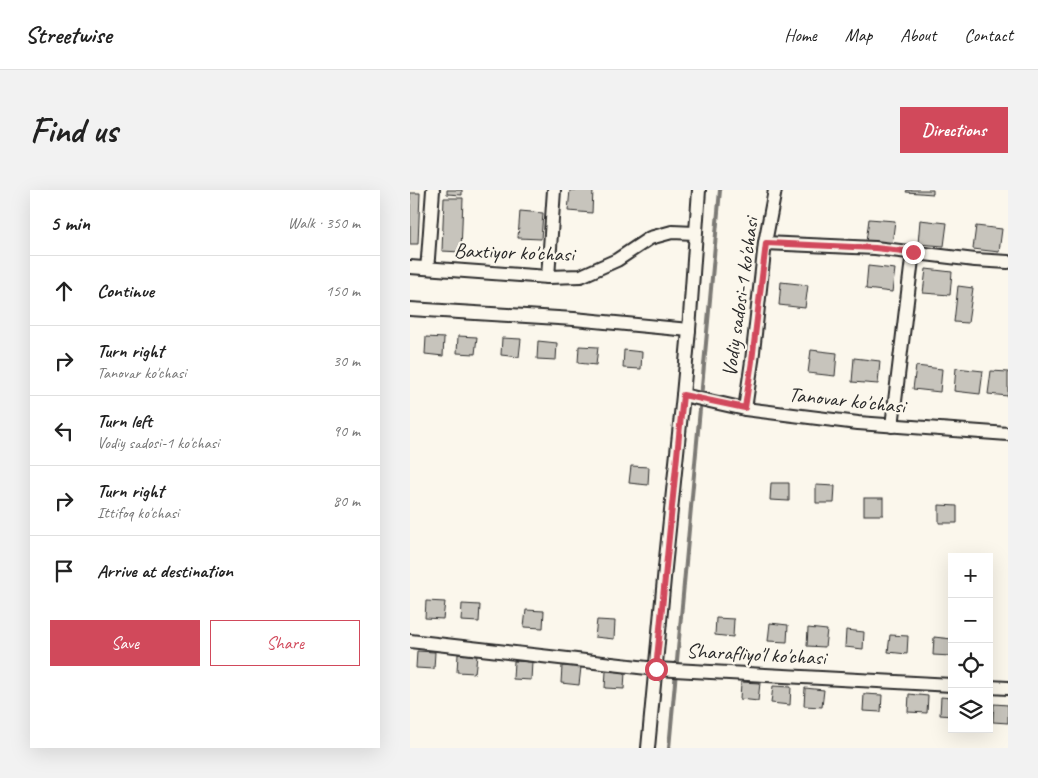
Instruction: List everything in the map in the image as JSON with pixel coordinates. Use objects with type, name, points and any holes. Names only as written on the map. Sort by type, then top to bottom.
[{"type":"street","points":[[427,268],[433,190]]},
{"type":"street","points":[[548,277],[554,190]]},
{"type":"street","points":[[648,748],[689,330],[699,190]]},
{"type":"street","name":"Vodiy sadosi-1 ko'chasi","points":[[745,408],[766,243],[775,190]]},
{"type":"street","name":"Baxtiyor ko'chasi","points":[[410,267],[548,277],[581,276],[617,260],[650,238],[672,232],[695,233]]},
{"type":"street","points":[[766,243],[875,248],[1008,262]]},
{"type":"street","points":[[892,426],[913,252]]},
{"type":"street","points":[[410,309],[574,319],[689,330]]},
{"type":"street","name":"Tanovar ko'chasi","points":[[683,395],[745,408],[858,423],[1008,434]]},
{"type":"street","name":"Sharafliyo'l ko'chasi","points":[[410,641],[656,669],[948,685]]},
{"type":"street","points":[[993,687],[1008,688]]},
{"type":"building","points":[[447,190],[462,190],[462,195],[447,194]]},
{"type":"building","points":[[570,190],[593,190],[592,213],[568,211]]},
{"type":"building","points":[[907,190],[933,190],[933,194],[906,192]]},
{"type":"building","points":[[410,193],[420,193],[418,244],[410,244]]},
{"type":"building","points":[[444,198],[463,198],[461,252],[442,251]]},
{"type":"building","points":[[520,211],[543,213],[541,239],[518,238]]},
{"type":"building","points":[[869,219],[895,221],[892,244],[866,242]]},
{"type":"building","points":[[920,220],[947,223],[944,246],[918,244]]},
{"type":"building","points":[[976,226],[1002,229],[999,252],[973,249]]},
{"type":"building","points":[[868,266],[895,269],[892,292],[866,289]]},
{"type":"building","points":[[926,269],[952,272],[950,295],[923,293]]},
{"type":"building","points":[[781,282],[808,285],[805,308],[779,305]]},
{"type":"building","points":[[958,286],[973,288],[968,323],[954,322]]},
{"type":"building","points":[[458,336],[477,337],[475,354],[457,353]]},
{"type":"building","points":[[426,337],[444,338],[443,356],[425,354]]},
{"type":"building","points":[[502,338],[521,339],[519,357],[501,355]]},
{"type":"building","points":[[538,341],[557,343],[556,360],[537,359]]},
{"type":"building","points":[[579,346],[598,347],[596,365],[578,363]]},
{"type":"building","points":[[624,350],[642,352],[641,369],[623,368]]},
{"type":"building","points":[[811,350],[837,353],[835,376],[808,373]]},
{"type":"building","points":[[854,358],[880,361],[878,384],[852,382]]},
{"type":"building","points":[[916,366],[942,369],[940,392],[913,389]]},
{"type":"building","points":[[956,368],[983,371],[980,394],[954,391]]},
{"type":"building","points":[[991,371],[1008,372],[1008,396],[988,394]]},
{"type":"building","points":[[631,466],[649,467],[648,485],[629,483]]},
{"type":"building","points":[[771,483],[789,483],[789,501],[770,500]]},
{"type":"building","points":[[816,485],[835,486],[834,503],[816,503]]},
{"type":"building","points":[[864,498],[883,498],[883,515],[864,515]]},
{"type":"building","points":[[939,505],[957,506],[957,523],[939,523]]},
{"type":"building","points":[[426,601],[445,602],[443,619],[425,618]]},
{"type":"building","points":[[462,604],[480,605],[479,622],[461,621]]},
{"type":"building","points":[[526,610],[544,611],[543,628],[524,627]]},
{"type":"building","points":[[716,618],[734,619],[733,637],[715,635]]},
{"type":"building","points":[[597,620],[615,621],[614,639],[595,637]]},
{"type":"building","points":[[770,623],[788,625],[787,642],[768,641]]},
{"type":"building","points":[[808,628],[827,630],[825,647],[807,646]]},
{"type":"building","points":[[846,630],[864,632],[863,649],[845,647]]},
{"type":"building","points":[[890,635],[908,636],[907,654],[888,652]]},
{"type":"building","points":[[934,637],[948,639],[948,656],[933,655]]},
{"type":"building","points":[[417,651],[435,652],[434,669],[416,668]]},
{"type":"building","points":[[458,654],[477,656],[475,673],[457,672]]},
{"type":"building","points":[[514,661],[532,662],[531,680],[513,679]]},
{"type":"building","points":[[562,666],[581,667],[579,685],[561,683]]},
{"type":"building","points":[[606,671],[625,672],[624,689],[605,688]]},
{"type":"building","points":[[741,682],[760,683],[758,701],[740,699]]},
{"type":"building","points":[[773,686],[791,687],[790,705],[771,703]]},
{"type":"building","points":[[805,688],[824,690],[822,707],[804,706]]},
{"type":"building","points":[[864,694],[882,695],[881,712],[863,711]]},
{"type":"building","points":[[909,694],[928,696],[927,713],[908,712]]},
{"type":"building","points":[[941,697],[948,698],[948,716],[940,715]]},
{"type":"building","points":[[994,704],[1008,705],[1008,723],[993,722]]},
{"type":"waterway","points":[[669,748],[720,190]]},
{"type":"route","points":[[656,669],[683,395],[745,408],[766,243],[875,248],[913,252]]}]
